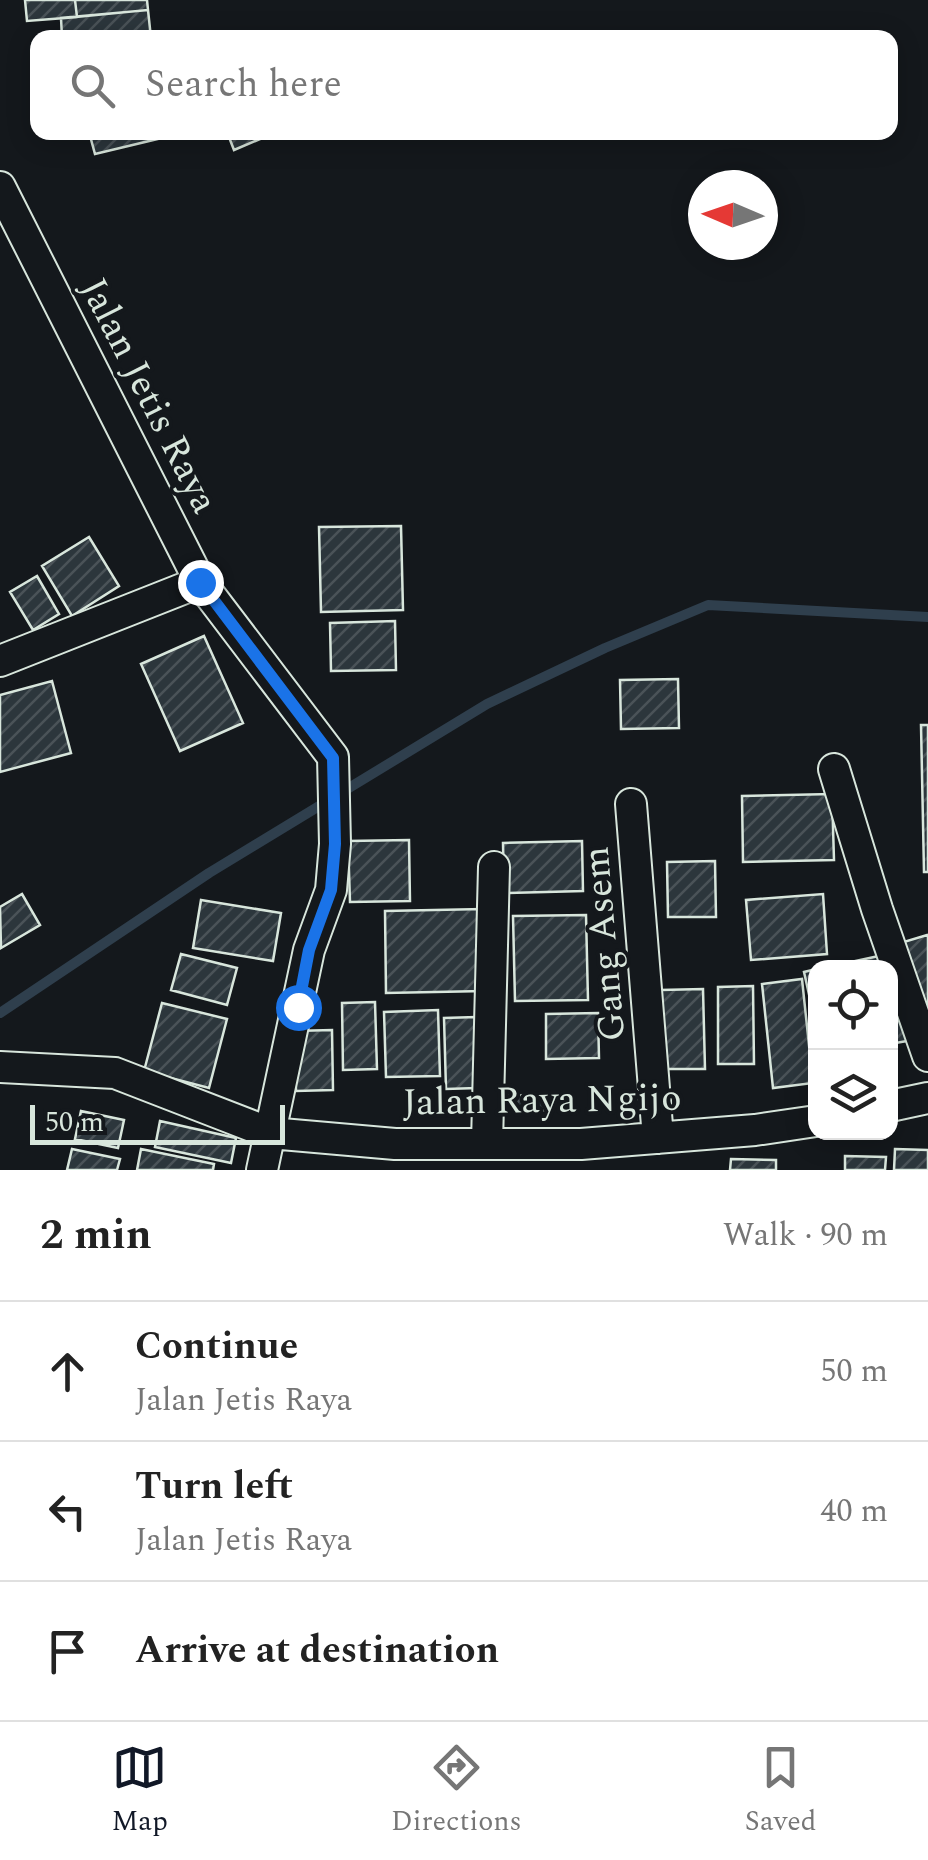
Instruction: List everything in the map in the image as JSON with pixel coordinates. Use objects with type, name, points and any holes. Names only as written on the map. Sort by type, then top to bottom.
[{"type":"street","name":"Jalan Jetis Raya","points":[[0,187],[10,228],[200,582],[333,758],[335,844],[331,890],[309,950],[262,1170]]},
{"type":"street","points":[[0,661],[200,582]]},
{"type":"street","points":[[834,769],[876,909],[928,1056]]},
{"type":"street","name":"Gang Asem","points":[[631,804],[658,1138]]},
{"type":"street","points":[[483,1152],[494,867]]},
{"type":"street","name":"Jalan Raya Ngijo","points":[[0,1066],[115,1073],[270,1132],[483,1152],[808,1122]]},
{"type":"street","points":[[898,1104],[928,1098]]},
{"type":"building","points":[[25,0],[75,0],[77,17],[27,21]]},
{"type":"building","points":[[75,0],[147,0],[148,10],[77,17]]},
{"type":"building","points":[[148,10],[150,30],[62,30],[61,18]]},
{"type":"building","points":[[91,140],[153,140],[95,154]]},
{"type":"building","points":[[230,140],[258,140],[234,150]]},
{"type":"building","points":[[401,526],[403,610],[321,612],[319,527]]},
{"type":"building","points":[[89,537],[119,586],[72,616],[42,566]]},
{"type":"building","points":[[37,576],[59,614],[33,630],[10,592]]},
{"type":"building","points":[[395,621],[396,670],[331,671],[330,623]]},
{"type":"building","points":[[204,636],[243,723],[180,751],[141,664]]},
{"type":"building","points":[[678,679],[679,728],[621,729],[620,680]]},
{"type":"building","points":[[52,681],[71,753],[0,772],[0,695]]},
{"type":"building","points":[[921,725],[928,725],[928,872],[924,872]]},
{"type":"building","points":[[832,794],[834,860],[743,862],[742,796]]},
{"type":"building","points":[[409,840],[410,901],[350,902],[348,841]]},
{"type":"building","points":[[582,841],[583,891],[504,893],[503,843]]},
{"type":"building","points":[[715,861],[716,917],[668,917],[667,862]]},
{"type":"building","points":[[22,894],[40,925],[1,948],[0,907]]},
{"type":"building","points":[[823,894],[827,954],[751,960],[746,900]]},
{"type":"building","points":[[201,900],[281,913],[273,961],[193,948]]},
{"type":"building","points":[[483,909],[484,991],[386,993],[385,911]]},
{"type":"building","points":[[586,915],[588,1000],[515,1001],[513,916]]},
{"type":"building","points":[[928,937],[928,1033],[897,944]]},
{"type":"building","points":[[181,954],[237,968],[227,1005],[171,990]]},
{"type":"building","points":[[888,954],[889,960],[860,960]]},
{"type":"building","points":[[802,979],[808,1084],[773,1088],[762,984]]},
{"type":"building","points":[[753,986],[754,1064],[718,1064],[718,987]]},
{"type":"building","points":[[703,989],[705,1069],[663,1069],[661,990]]},
{"type":"building","points":[[898,1000],[907,1041],[898,1043]]},
{"type":"building","points":[[375,1002],[377,1069],[343,1070],[342,1003]]},
{"type":"building","points":[[162,1003],[227,1019],[209,1088],[144,1071]]},
{"type":"building","points":[[438,1010],[440,1076],[386,1077],[384,1012]]},
{"type":"building","points":[[598,1013],[599,1058],[546,1059],[546,1014]]},
{"type":"building","points":[[476,1017],[477,1088],[446,1089],[444,1018]]},
{"type":"building","points":[[332,1030],[333,1090],[296,1091],[294,1031]]},
{"type":"building","points":[[552,1094],[552,1110],[500,1111],[500,1096]]},
{"type":"building","points":[[81,1111],[124,1120],[118,1148],[75,1139]]},
{"type":"building","points":[[160,1121],[236,1138],[231,1163],[155,1147]]},
{"type":"building","points":[[72,1149],[120,1159],[117,1170],[67,1170]]},
{"type":"building","points":[[141,1149],[214,1164],[213,1170],[137,1170]]},
{"type":"building","points":[[895,1149],[928,1150],[928,1170],[894,1170]]},
{"type":"building","points":[[845,1156],[886,1157],[885,1170],[845,1170]]},
{"type":"building","points":[[731,1159],[776,1160],[776,1170],[730,1170]]},
{"type":"waterway","points":[[0,1013],[209,873],[487,704],[605,648],[708,605],[928,617]]},
{"type":"route","points":[[200,582],[333,758],[335,844],[331,890],[309,950],[298,1007]]}]
